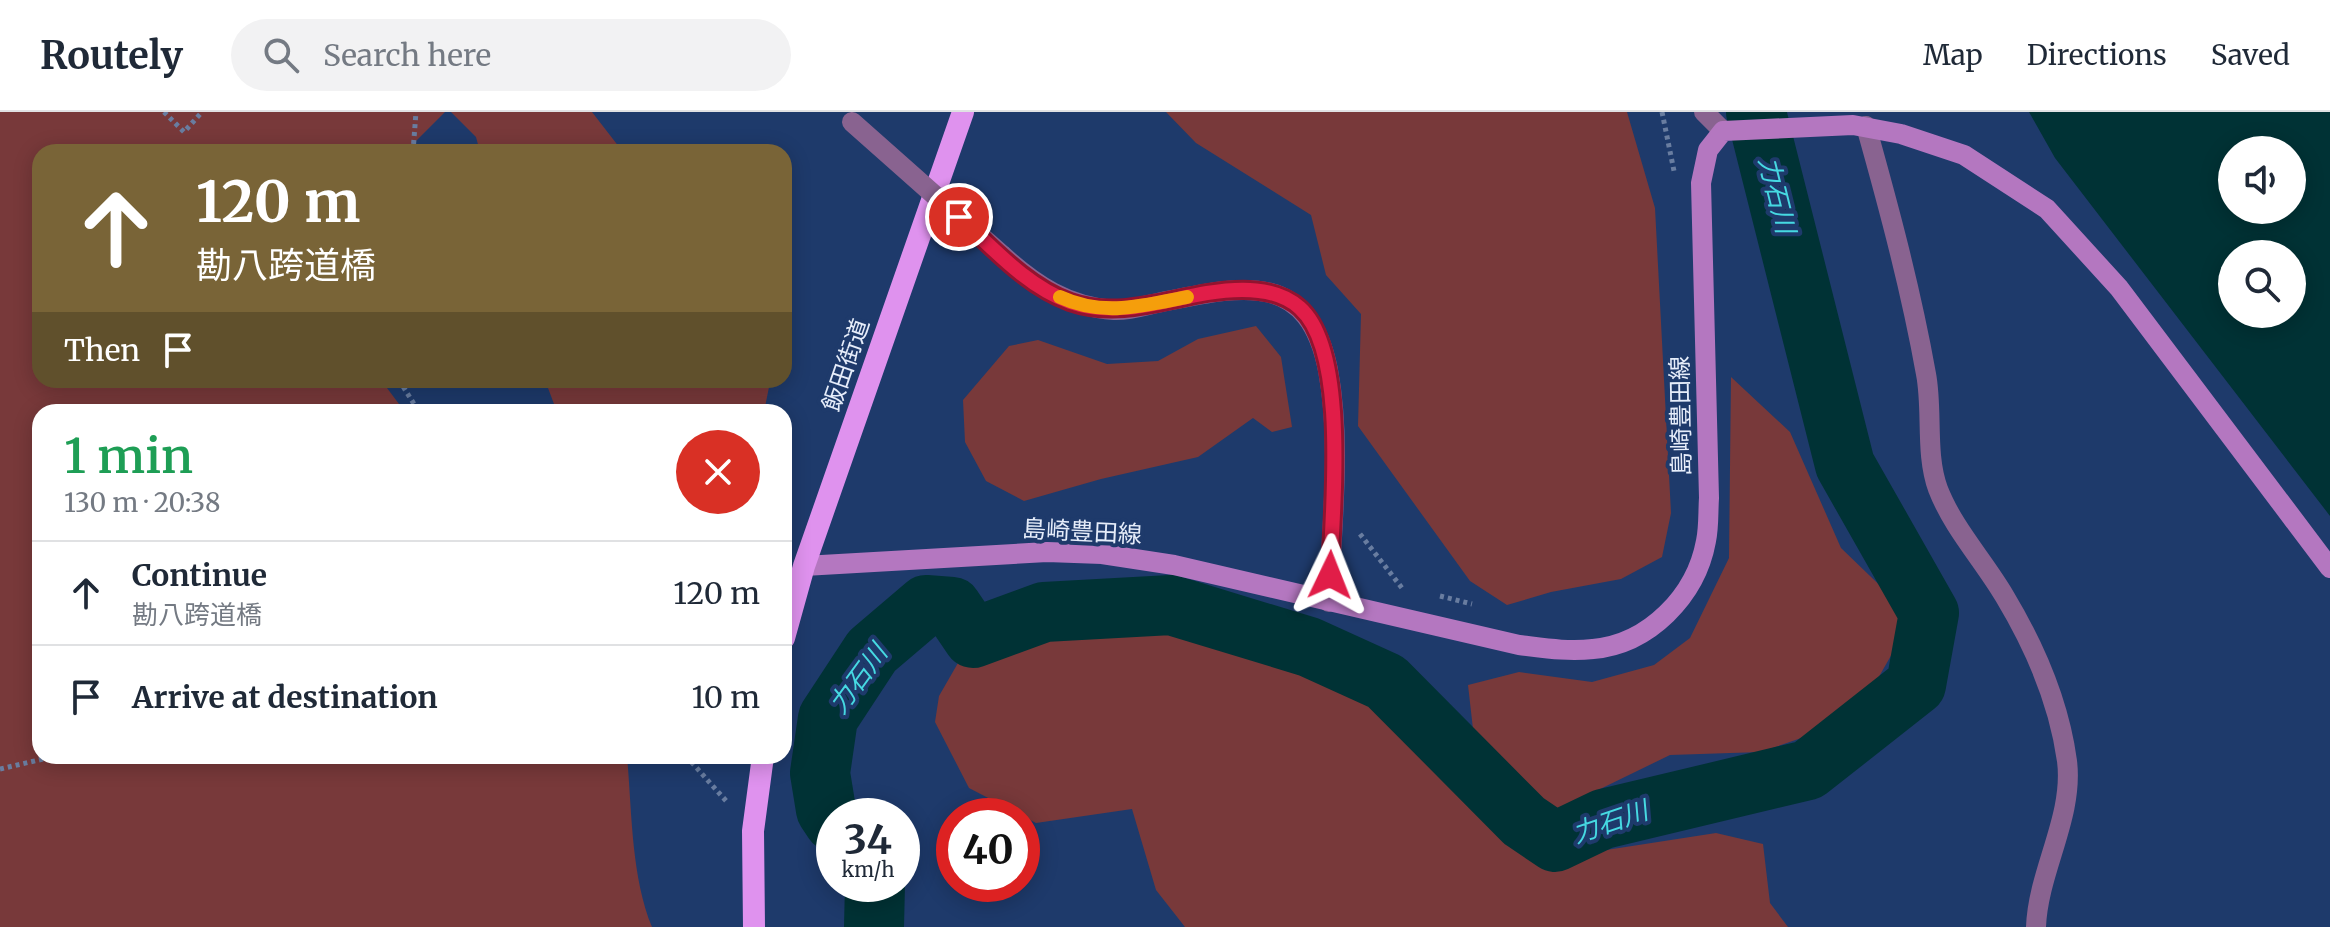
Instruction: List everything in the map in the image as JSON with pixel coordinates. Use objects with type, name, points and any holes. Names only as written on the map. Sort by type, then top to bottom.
[{"type":"highway","name":"飯田街道","points":[[792,609],[804,566],[963,112]]},
{"type":"highway","points":[[754,927],[753,831],[762,764]]},
{"type":"main road","points":[[1723,131],[1859,126],[1935,143],[1964,155],[2047,209],[2119,288],[2330,568]]},
{"type":"main road","name":"島崎豊田線","points":[[804,566],[1047,552],[1102,554],[1174,565],[1519,645],[1558,651],[1595,649],[1628,641],[1656,624],[1680,601],[1697,573],[1706,541],[1709,498],[1701,183],[1708,150],[1723,131]]},
{"type":"street","points":[[1704,112],[1723,131]]},
{"type":"street","points":[[847,117],[1047,291],[1093,308],[1118,310],[1212,292],[1261,290],[1283,296],[1301,309],[1314,326],[1322,347],[1333,418],[1329,602]]},
{"type":"street","points":[[1859,126],[1903,259],[1927,378],[1937,486],[1952,516],[2005,597],[2042,666],[2062,729],[2068,764],[2065,800],[2036,927]]},
{"type":"path","points":[[164,112],[184,132],[202,112]]},
{"type":"path","points":[[414,144],[416,112]]},
{"type":"path","points":[[1662,112],[1675,183]]},
{"type":"path","points":[[1360,523],[1360,536],[1401,588],[1414,590]]},
{"type":"path","points":[[1427,593],[1477,606]]},
{"type":"path","points":[[0,769],[32,762]]},
{"type":"path","points":[[693,764],[753,831]]},
{"type":"shaded area","points":[[0,112],[445,112],[413,144],[32,144],[32,388],[387,388],[399,404],[32,404],[32,764],[628,764],[636,865],[652,927],[0,927]]},
{"type":"shaded area","points":[[451,112],[592,112],[617,144],[478,144],[476,137]]},
{"type":"shaded area","points":[[1166,112],[1627,112],[1655,208],[1671,513],[1662,557],[1621,579],[1551,592],[1507,605],[1470,581],[1358,426],[1361,314],[1326,275],[1311,215],[1196,143]]},
{"type":"shaded area","points":[[2029,112],[2330,112],[2330,516],[2055,158]]},
{"type":"shaded area","points":[[1256,326],[1281,357],[1292,427],[1272,432],[1253,418],[1198,457],[1101,479],[1024,501],[986,481],[965,442],[963,400],[1009,346],[1038,340],[1107,364],[1158,361],[1198,339]]},
{"type":"shaded area","points":[[1731,377],[1790,432],[1841,548],[1897,602],[1904,633],[1877,680],[1807,736],[1761,752],[1670,755],[1557,810],[1521,785],[1473,729],[1468,685],[1519,672],[1592,682],[1654,665],[1690,638],[1729,558]]},
{"type":"shaded area","points":[[548,388],[769,388],[766,404],[554,404]]},
{"type":"shaded area","points":[[1095,629],[1171,630],[1278,653],[1358,698],[1430,753],[1508,837],[1548,859],[1716,833],[1763,844],[1770,903],[1788,927],[1185,927],[1156,890],[1132,809],[1040,822],[1040,798],[988,798],[969,788],[935,722],[939,696],[962,656],[993,649],[1029,635]]},
{"type":"waterway","name":"力石川","points":[[824,798],[820,773],[828,718],[872,651],[926,605],[952,607],[973,638],[1044,612],[1171,605],[1309,647],[1386,682],[1524,821],[1555,842],[1603,819],[1808,770],[1916,685],[1929,613],[1845,465],[1756,112]]},
{"type":"waterway","name":"力石川","points":[[874,927],[875,902]]},
{"type":"slow traffic","points":[[1060,297],[1093,308],[1118,310],[1187,297]]},
{"type":"route","points":[[959,217],[1026,277],[1070,302],[1118,310],[1212,292],[1261,290],[1283,296],[1301,309],[1314,326],[1328,372],[1334,434],[1330,575]]}]
